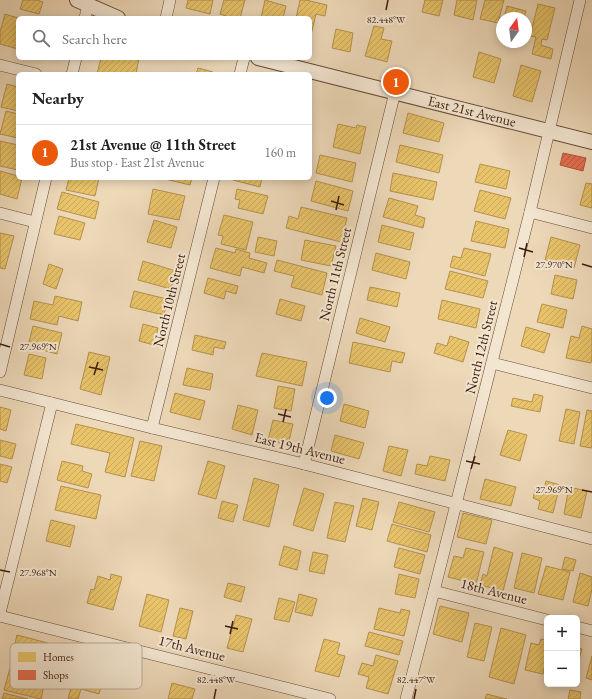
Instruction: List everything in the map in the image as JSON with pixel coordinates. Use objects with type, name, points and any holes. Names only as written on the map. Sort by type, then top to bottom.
[{"type":"street","points":[[166,16],[170,0]]},
{"type":"street","name":"North 12th Street","points":[[406,699],[530,212],[580,0]]},
{"type":"street","points":[[84,8],[111,16]]},
{"type":"street","points":[[72,72],[76,60]]},
{"type":"street","points":[[240,72],[244,60]]},
{"type":"street","name":"East 21st Avenue","points":[[266,60],[592,142]]},
{"type":"street","points":[[0,65],[28,72]]},
{"type":"street","name":"North 11th Street","points":[[304,464],[395,92]]},
{"type":"street","points":[[0,372],[46,180]]},
{"type":"street","name":"North 10th Street","points":[[152,428],[214,180]]},
{"type":"street","points":[[530,212],[592,228]]},
{"type":"street","points":[[0,213],[36,222]]},
{"type":"street","points":[[492,363],[592,388]]},
{"type":"street","name":"East 19th Avenue","points":[[0,390],[304,464],[592,539]]},
{"type":"street","points":[[0,615],[52,403]]},
{"type":"street","name":"18th Avenue","points":[[434,591],[544,619]]},
{"type":"street","name":"17th Avenue","points":[[0,615],[110,643]]},
{"type":"street","points":[[580,628],[592,631]]},
{"type":"street","name":"17th Avenue","points":[[142,651],[330,699]]},
{"type":"building: Homes","points":[[23,0],[37,0],[43,2],[39,14],[20,9]]},
{"type":"building: Homes","points":[[188,0],[213,0],[210,14],[186,8]]},
{"type":"building: Homes","points":[[224,0],[245,0],[241,16],[226,16],[220,14]]},
{"type":"building: Homes","points":[[265,0],[286,6],[284,16],[261,16]]},
{"type":"building: Homes","points":[[300,0],[327,5],[325,16],[316,14],[312,31],[312,16],[296,16]]},
{"type":"building: Homes","points":[[425,0],[443,0],[439,16],[422,12]]},
{"type":"building: Homes","points":[[457,0],[477,0],[473,20],[454,15]]},
{"type":"building: Homes","points":[[485,0],[504,0],[501,12],[496,12],[496,23],[480,19]]},
{"type":"building: Homes","points":[[538,4],[555,8],[547,40],[542,39],[541,45],[553,49],[551,59],[532,54],[536,37],[532,36],[532,28]]},
{"type":"building: Homes","points":[[507,6],[526,11],[526,12],[506,12]]},
{"type":"building: Homes","points":[[5,14],[16,17],[16,48],[0,44],[0,32]]},
{"type":"building: Homes","points":[[374,26],[384,28],[381,39],[392,41],[387,62],[365,56]]},
{"type":"building: Homes","points":[[336,29],[353,33],[350,52],[332,48]]},
{"type":"building: Homes","points":[[479,52],[501,59],[494,83],[473,77]]},
{"type":"building: Homes","points":[[100,60],[139,60],[136,72],[98,72]]},
{"type":"building: Homes","points":[[521,65],[541,71],[532,102],[513,96]]},
{"type":"building: Homes","points":[[198,68],[213,72],[197,72]]},
{"type":"building: Homes","points":[[7,84],[16,86],[16,111],[1,107]]},
{"type":"building: Homes","points":[[6,111],[16,114],[16,138],[0,134]]},
{"type":"building: Homes","points":[[408,113],[444,123],[439,142],[403,133]]},
{"type":"building: Homes","points":[[338,124],[356,128],[357,125],[366,127],[360,154],[333,147]]},
{"type":"building: Homes","points":[[0,141],[16,145],[16,170],[0,166]]},
{"type":"building: Homes","points":[[400,145],[443,155],[439,173],[396,162]]},
{"type":"building: Homes","points":[[320,155],[356,163],[352,182],[316,173]]},
{"type":"building: Homes","points":[[480,164],[510,171],[506,189],[475,182]]},
{"type":"building: Homes","points":[[0,171],[16,175],[16,180],[22,180],[17,199],[0,194]]},
{"type":"building: Homes","points":[[393,173],[437,182],[433,200],[390,191]]},
{"type":"building: Homes","points":[[68,180],[99,180],[95,196],[66,190]]},
{"type":"building: Homes","points":[[169,180],[191,180],[190,185]]},
{"type":"building: Homes","points":[[233,180],[262,180],[260,187]]},
{"type":"building: Homes","points":[[316,181],[353,191],[348,211],[311,201]]},
{"type":"building: Homes","points":[[586,183],[592,184],[592,208],[580,205]]},
{"type":"building: Homes","points":[[153,189],[185,196],[179,220],[148,214]]},
{"type":"building: Homes","points":[[237,189],[268,196],[263,214],[238,208],[240,200],[235,199]]},
{"type":"building: Homes","points":[[480,190],[511,198],[505,219],[474,211]]},
{"type":"building: Homes","points":[[62,192],[99,202],[95,219],[57,209]]},
{"type":"building: Homes","points":[[389,198],[418,206],[415,215],[425,218],[423,228],[383,217]]},
{"type":"building: Homes","points":[[301,207],[347,218],[341,242],[286,228],[289,216],[298,219]]},
{"type":"building: Homes","points":[[224,215],[253,222],[246,250],[221,244],[223,236],[218,235]]},
{"type":"building: Homes","points":[[59,216],[85,223],[80,240],[54,234]]},
{"type":"building: Homes","points":[[154,220],[177,227],[171,248],[147,242]]},
{"type":"building: Homes","points":[[476,221],[509,229],[505,248],[471,241]]},
{"type":"building: Homes","points":[[382,225],[414,233],[410,250],[378,242]]},
{"type":"building: Homes","points":[[0,233],[14,236],[5,269],[0,268]]},
{"type":"building: Homes","points":[[258,237],[277,241],[274,256],[255,252]]},
{"type":"building: Homes","points":[[551,237],[580,245],[574,268],[545,260]]},
{"type":"building: Homes","points":[[305,240],[336,246],[331,266],[301,260]]},
{"type":"building: Homes","points":[[216,248],[235,253],[236,249],[250,253],[249,258],[267,263],[264,273],[242,267],[240,276],[210,268]]},
{"type":"building: Homes","points":[[464,248],[491,254],[485,276],[450,267],[453,256],[461,258]]},
{"type":"building: Homes","points":[[376,253],[410,262],[406,279],[372,270]]},
{"type":"building: Homes","points":[[277,260],[327,273],[322,295],[291,287],[294,276],[274,271]]},
{"type":"building: Homes","points":[[143,261],[176,271],[171,289],[138,280]]},
{"type":"building: Homes","points":[[49,264],[63,269],[56,289],[43,284]]},
{"type":"building: Homes","points":[[450,271],[488,281],[483,298],[445,289]]},
{"type":"building: Homes","points":[[555,275],[577,280],[573,299],[551,294]]},
{"type":"building: Homes","points":[[208,278],[238,286],[236,294],[226,291],[224,299],[204,293]]},
{"type":"building: Homes","points":[[370,287],[400,293],[397,307],[367,300]]},
{"type":"building: Homes","points":[[134,291],[167,299],[164,315],[130,307]]},
{"type":"building: Homes","points":[[55,296],[82,302],[78,321],[59,316],[57,325],[30,319],[34,301],[53,305]]},
{"type":"building: Homes","points":[[280,299],[305,306],[301,321],[276,314]]},
{"type":"building: Homes","points":[[442,300],[480,309],[476,328],[438,319]]},
{"type":"building: Homes","points":[[542,304],[567,310],[563,328],[537,322]]},
{"type":"building: Homes","points":[[360,318],[390,327],[385,342],[356,333]]},
{"type":"building: Homes","points":[[143,324],[158,328],[154,345],[139,341]]},
{"type":"building: Homes","points":[[33,326],[62,333],[57,354],[28,346]]},
{"type":"building: Homes","points":[[582,326],[592,329],[591,363],[566,358],[571,336],[579,338]]},
{"type":"building: Homes","points":[[526,327],[550,334],[544,353],[521,346]]},
{"type":"building: Homes","points":[[195,335],[226,342],[224,349],[214,347],[213,355],[192,350]]},
{"type":"building: Homes","points":[[450,336],[469,342],[463,362],[434,353],[437,343],[447,346]]},
{"type":"building: Homes","points":[[353,342],[405,353],[402,363],[392,361],[390,372],[349,363]]},
{"type":"building: Homes","points":[[89,352],[110,357],[101,395],[80,389]]},
{"type":"building: Homes","points":[[262,353],[307,362],[302,386],[256,376]]},
{"type":"building: Homes","points":[[29,354],[46,358],[42,379],[24,375]]},
{"type":"building: Homes","points":[[187,368],[213,374],[210,390],[183,385]]},
{"type":"building: Homes","points":[[278,386],[295,389],[291,411],[274,408]]},
{"type":"building: Homes","points":[[175,393],[205,401],[200,420],[170,412]]},
{"type":"building: Homes","points":[[534,394],[543,396],[540,412],[511,406],[513,398],[532,402]]},
{"type":"building: Homes","points":[[344,404],[369,411],[365,428],[340,421]]},
{"type":"building: Homes","points":[[238,405],[258,410],[252,435],[232,429]]},
{"type":"building: Homes","points":[[0,407],[11,410],[6,431],[0,429]]},
{"type":"building: Homes","points":[[566,409],[580,412],[574,444],[559,441]]},
{"type":"building: Homes","points":[[587,410],[592,411],[592,448],[580,446]]},
{"type":"building: Homes","points":[[273,420],[293,424],[288,445],[268,440]]},
{"type":"building: Homes","points":[[76,424],[134,438],[125,477],[105,472],[110,453],[71,444]]},
{"type":"building: Homes","points":[[508,430],[527,435],[520,461],[500,455]]},
{"type":"building: Homes","points":[[335,435],[364,443],[359,459],[331,451]]},
{"type":"building: Homes","points":[[0,440],[16,444],[12,459],[0,456]]},
{"type":"building: Homes","points":[[140,441],[162,446],[154,481],[131,476]]},
{"type":"building: Homes","points":[[389,446],[408,450],[401,476],[383,471]]},
{"type":"building: Homes","points":[[430,456],[450,460],[445,481],[415,474],[417,464],[427,466]]},
{"type":"building: Homes","points":[[62,461],[83,466],[82,471],[92,474],[88,488],[57,480]]},
{"type":"building: Homes","points":[[208,461],[225,466],[216,499],[198,494]]},
{"type":"building: Homes","points":[[0,464],[12,467],[7,483],[0,481]]},
{"type":"building: Homes","points":[[254,478],[279,485],[269,527],[243,520]]},
{"type":"building: Homes","points":[[485,479],[516,487],[511,506],[480,499]]},
{"type":"building: Homes","points":[[546,481],[560,485],[553,513],[538,509],[540,501],[533,498],[536,486],[544,489]]},
{"type":"building: Homes","points":[[61,486],[101,495],[96,519],[55,510]]},
{"type":"building: Homes","points":[[569,487],[587,491],[581,518],[564,514]]},
{"type":"building: Homes","points":[[304,488],[324,494],[313,531],[293,525]]},
{"type":"building: Homes","points":[[363,498],[379,502],[372,530],[356,526]]},
{"type":"building: Homes","points":[[222,501],[238,505],[233,522],[218,518]]},
{"type":"building: Homes","points":[[335,502],[354,506],[345,542],[327,538]]},
{"type":"building: Homes","points":[[399,502],[435,512],[429,532],[393,522]]},
{"type":"building: Homes","points":[[463,513],[492,520],[486,544],[457,537]]},
{"type":"building: Homes","points":[[51,520],[75,526],[70,547],[46,541]]},
{"type":"building: Homes","points":[[392,524],[431,535],[427,552],[387,541]]},
{"type":"building: Homes","points":[[284,546],[301,551],[297,570],[279,565]]},
{"type":"building: Homes","points":[[494,547],[513,553],[503,591],[480,585],[483,574],[487,576]]},
{"type":"building: Homes","points":[[399,548],[425,555],[420,574],[394,567]]},
{"type":"building: Homes","points":[[466,548],[484,552],[476,584],[448,577],[454,556],[463,558]]},
{"type":"building: Homes","points":[[313,552],[328,555],[324,574],[309,571]]},
{"type":"building: Homes","points":[[522,553],[542,558],[534,593],[514,588]]},
{"type":"building: Homes","points":[[565,557],[576,560],[573,571],[562,569]]},
{"type":"building: Homes","points":[[546,566],[570,572],[563,600],[538,594]]},
{"type":"building: Homes","points":[[580,573],[592,577],[592,589],[588,606],[573,602]]},
{"type":"building: Homes","points":[[111,574],[122,577],[113,610],[87,603],[91,589],[94,590],[98,576],[110,580]]},
{"type":"building: Homes","points":[[399,574],[419,579],[415,598],[395,594]]},
{"type":"building: Homes","points":[[228,583],[245,587],[241,602],[224,597]]},
{"type":"building: Homes","points":[[147,594],[169,600],[161,632],[139,626]]},
{"type":"building: Homes","points":[[299,594],[317,599],[312,616],[295,612]]},
{"type":"building: Homes","points":[[279,598],[295,602],[289,622],[274,619]]},
{"type":"building: Homes","points":[[440,606],[469,613],[462,642],[433,634]]},
{"type":"building: Homes","points":[[180,608],[193,611],[186,639],[173,636]]},
{"type":"building: Homes","points":[[379,608],[400,613],[401,609],[410,611],[404,636],[374,629]]},
{"type":"building: Homes","points":[[236,615],[252,619],[243,652],[227,648]]},
{"type":"building: Homes","points":[[475,623],[492,627],[484,661],[467,657]]},
{"type":"building: Homes","points":[[501,628],[526,635],[514,684],[489,677]]},
{"type":"building: Homes","points":[[369,632],[403,641],[399,655],[365,646]]},
{"type":"building: Homes","points":[[17,635],[48,643],[15,643]]},
{"type":"building: Homes","points":[[324,639],[340,643],[337,654],[345,656],[339,677],[315,671]]},
{"type":"building: Homes","points":[[541,639],[544,640],[543,674],[525,670],[531,643],[539,645]]},
{"type":"building: Homes","points":[[376,655],[398,661],[388,694],[366,688],[369,677],[358,674],[362,663],[373,666]]},
{"type":"building: Homes","points":[[592,656],[592,680],[586,678]]},
{"type":"building: Homes","points":[[10,668],[10,689],[43,689],[41,699],[4,690]]},
{"type":"building: Homes","points":[[172,683],[195,689],[192,699],[168,699]]},
{"type":"building: Homes","points":[[71,689],[81,689],[78,699],[68,699]]},
{"type":"building: Homes","points":[[81,689],[100,689],[99,694]]},
{"type":"building: Homes","points":[[570,690],[581,692],[580,699],[568,699]]},
{"type":"building: Homes","points":[[4,693],[28,699],[2,699]]},
{"type":"building: Homes","points":[[487,694],[494,696],[507,699],[485,699]]},
{"type":"building: Shops","points":[[563,153],[586,158],[583,171],[560,165]]},
{"type":"place","name":"21st Avenue @ 11th Street","points":[[396,82]]}]
